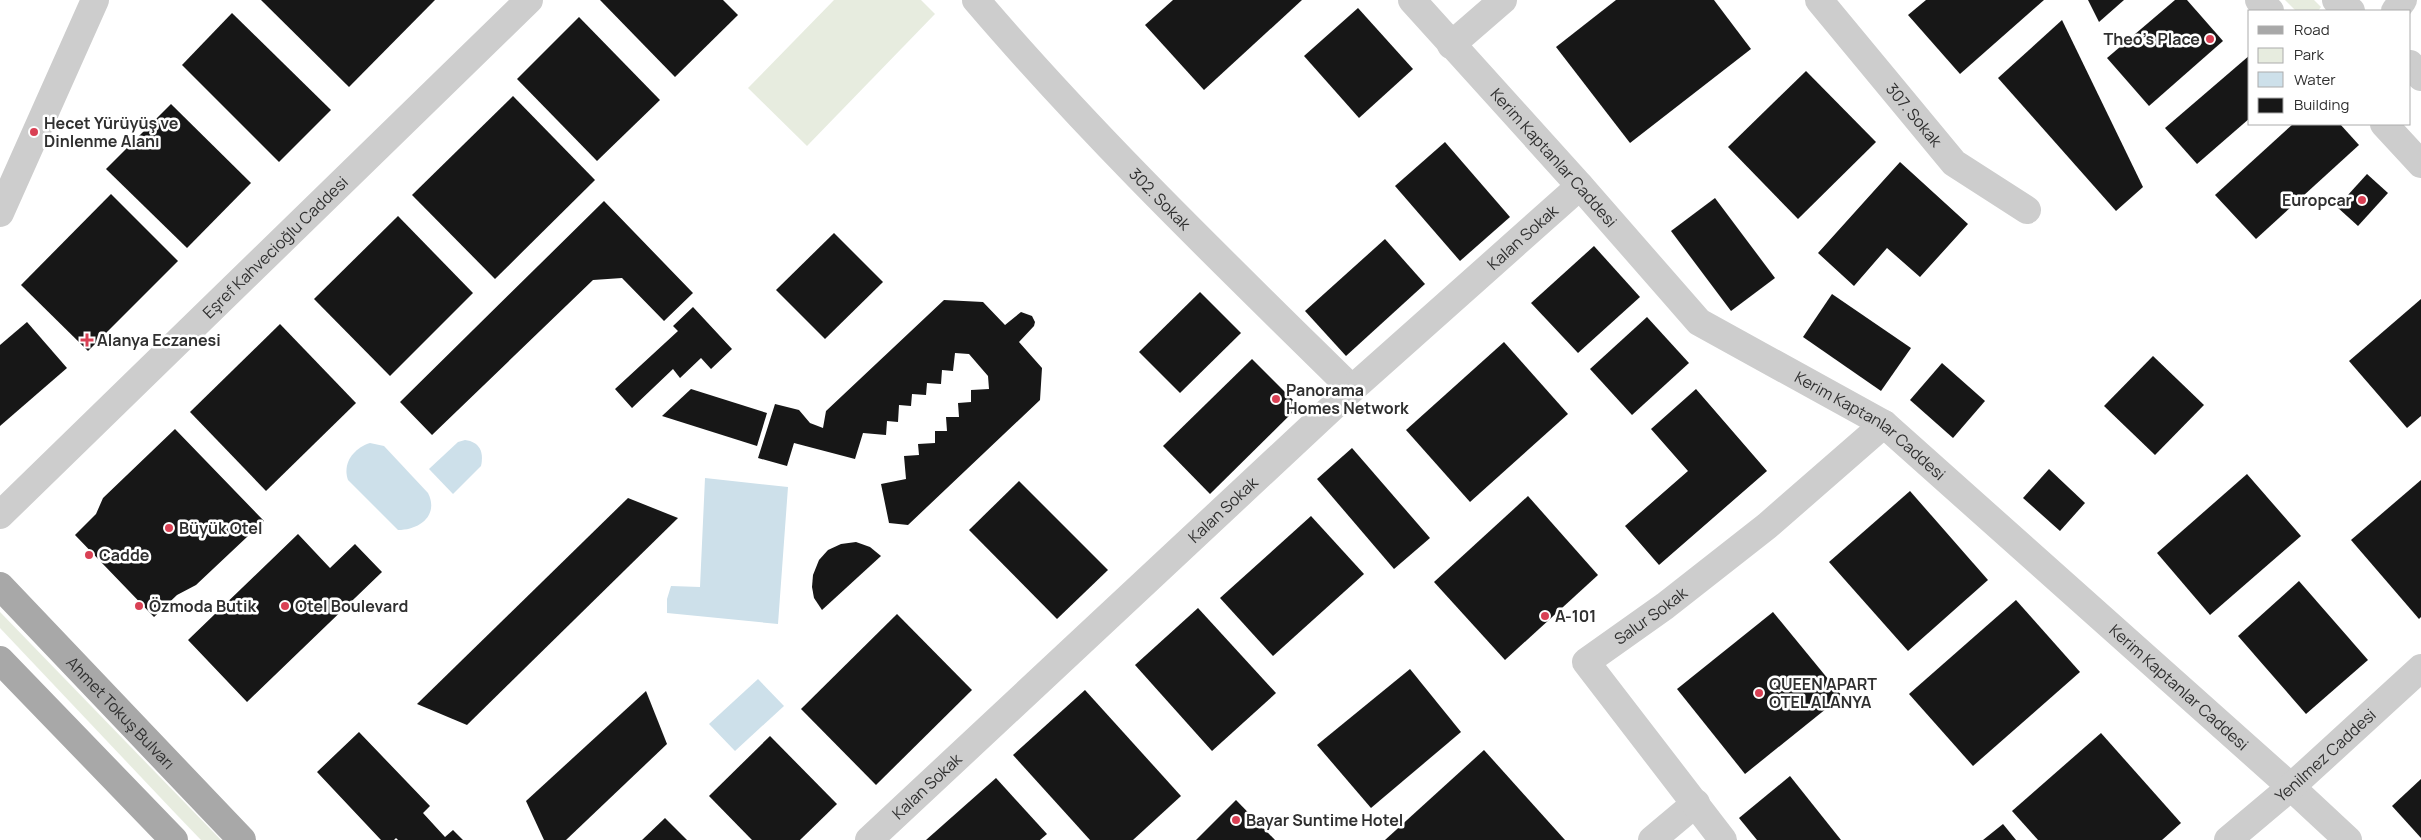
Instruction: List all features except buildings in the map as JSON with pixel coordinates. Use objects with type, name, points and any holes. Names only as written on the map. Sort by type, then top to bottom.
[{"type":"main road","name":"Ahmet Tokuş Bulvarı","points":[[0,586],[242,840]]},
{"type":"main road","points":[[0,660],[174,840]]},
{"type":"street","points":[[0,213],[95,0]]},
{"type":"street","name":"Eşref Kahvecioğlu Caddesi","points":[[0,515],[529,0]]},
{"type":"street","name":"302. Sokak","points":[[976,0],[1013,44],[1183,222],[1352,389]]},
{"type":"street","name":"Kerim Kaptanlar Caddesi","points":[[1412,0],[1580,186],[1699,322],[1884,424],[2348,840]]},
{"type":"street","points":[[1451,45],[1503,0]]},
{"type":"street","name":"307. Sokak","points":[[1819,0],[1954,164],[2027,210]]},
{"type":"street","points":[[2260,0],[2269,10]]},
{"type":"street","points":[[2336,0],[2350,10]]},
{"type":"street","points":[[2411,65],[2421,78]]},
{"type":"street","points":[[2385,125],[2421,164]]},
{"type":"street","name":"Kalan Sokak","points":[[869,840],[1352,389],[1580,186]]},
{"type":"street","name":"Salur Sokak","points":[[1723,840],[1586,662],[1665,606],[1767,526],[1884,424]]},
{"type":"street","name":"Yenilmez Caddesi","points":[[2228,840],[2291,787],[2421,668]]},
{"type":"street","points":[[1652,840],[1696,803]]},
{"type":"green space","points":[[834,0],[921,0],[935,14],[807,146],[748,88]]},
{"type":"green space","points":[[2285,0],[2314,0],[2321,7],[2319,10],[2295,10]]},
{"type":"green space","points":[[0,612],[221,840],[201,840],[0,628]]},
{"type":"water","points":[[465,440],[474,443],[480,449],[482,456],[481,466],[453,494],[429,469],[458,442]]},
{"type":"water","points":[[370,443],[384,446],[428,493],[431,508],[425,520],[420,524],[398,530],[348,480],[348,462],[354,452]]},
{"type":"water","points":[[705,478],[788,487],[778,624],[667,613],[667,599],[671,586],[700,587]]},
{"type":"water","points":[[758,679],[784,706],[735,751],[709,724]]},
{"type":"place","name":"Theo’s Place","points":[[2210,39]]},
{"type":"place","name":"Hecet Yürüyüş ve Dinlenme Alanı","points":[[34,132]]},
{"type":"place","name":"Europcar","points":[[2362,200]]},
{"type":"place","name":"Alanya Eczanesi","points":[[87,340]]},
{"type":"place","name":"Panorama Homes Network","points":[[1276,399]]},
{"type":"place","name":"Büyük Otel","points":[[169,528]]},
{"type":"place","name":"Cadde","points":[[89,555]]},
{"type":"place","name":"Özmoda Butik","points":[[139,606]]},
{"type":"place","name":"Otel Boulevard","points":[[285,606]]},
{"type":"place","name":"A-101","points":[[1545,616]]},
{"type":"place","name":"QUEEN APART OTEL ALANYA","points":[[1759,693]]},
{"type":"place","name":"Bayar Suntime Hotel","points":[[1236,820]]}]
